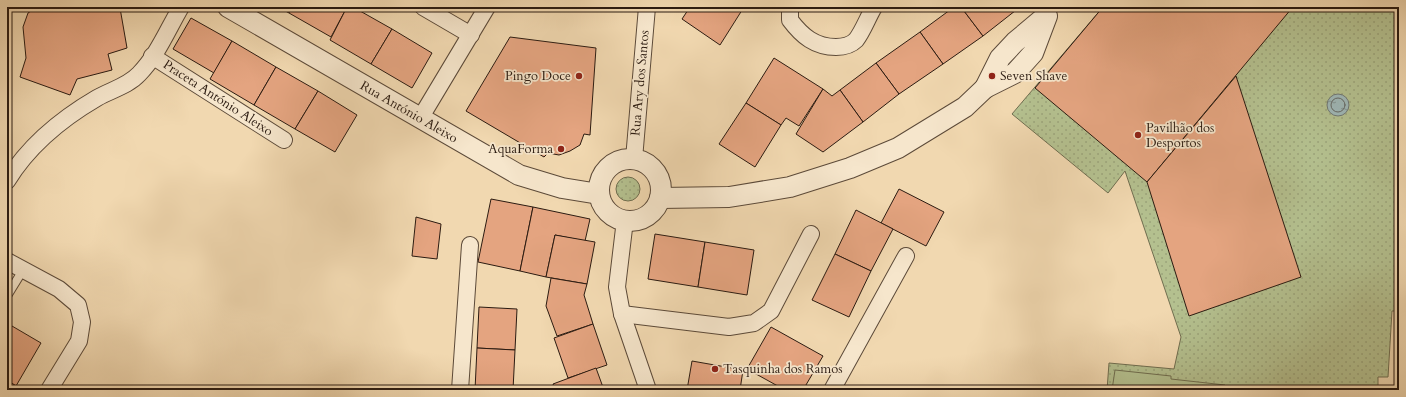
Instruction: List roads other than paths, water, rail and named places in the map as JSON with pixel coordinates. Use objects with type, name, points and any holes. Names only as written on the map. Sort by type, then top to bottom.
[{"type":"street","points":[[7,181],[27,152],[46,134],[83,107],[122,86],[139,74],[152,56],[181,7]]},
{"type":"street","name":"Rua António Aleixo","points":[[228,7],[519,175],[562,188],[599,194]]},
{"type":"street","points":[[423,7],[471,35]]},
{"type":"street","points":[[421,118],[487,7]]},
{"type":"street","name":"Rua Ary dos Santos","points":[[634,159],[647,7]]},
{"type":"street","points":[[790,7],[790,20],[798,32],[810,41],[826,47],[844,47],[855,40],[874,7]]},
{"type":"street","points":[[660,198],[729,197],[790,187],[850,168],[916,138],[965,107],[985,88],[1000,58],[1015,42],[1051,11]]},
{"type":"street","name":"Praceta António Aleixo","points":[[152,56],[284,140]]},
{"type":"street","points":[[622,159],[634,159],[644,162],[652,168],[660,182],[660,198],[656,206],[643,218],[634,221],[613,216],[603,206],[599,194],[600,182],[604,172],[612,164],[622,159]]},
{"type":"street","points":[[625,220],[617,287],[622,314],[648,390]]},
{"type":"street","points":[[622,314],[730,327],[754,323],[771,311],[811,234]]},
{"type":"street","points":[[460,390],[470,245]]},
{"type":"street","points":[[832,390],[906,256]]},
{"type":"street","points":[[7,261],[59,289],[78,305],[82,322],[79,341],[49,390]]},
{"type":"lane","points":[[7,296],[24,270]]},
{"type":"water","points":[[1338,94],[1346,97],[1349,105],[1346,113],[1338,116],[1330,113],[1327,105],[1330,97]]},
{"type":"place","name":"Pingo Doce","points":[[579,76]]},
{"type":"place","name":"Seven Shave","points":[[992,76]]},
{"type":"place","name":"Pavilhão dos Desportos","points":[[1138,135]]},
{"type":"place","name":"AquaForma","points":[[561,149]]},
{"type":"place","name":"Tasquinha dos Ramos","points":[[715,369]]}]
